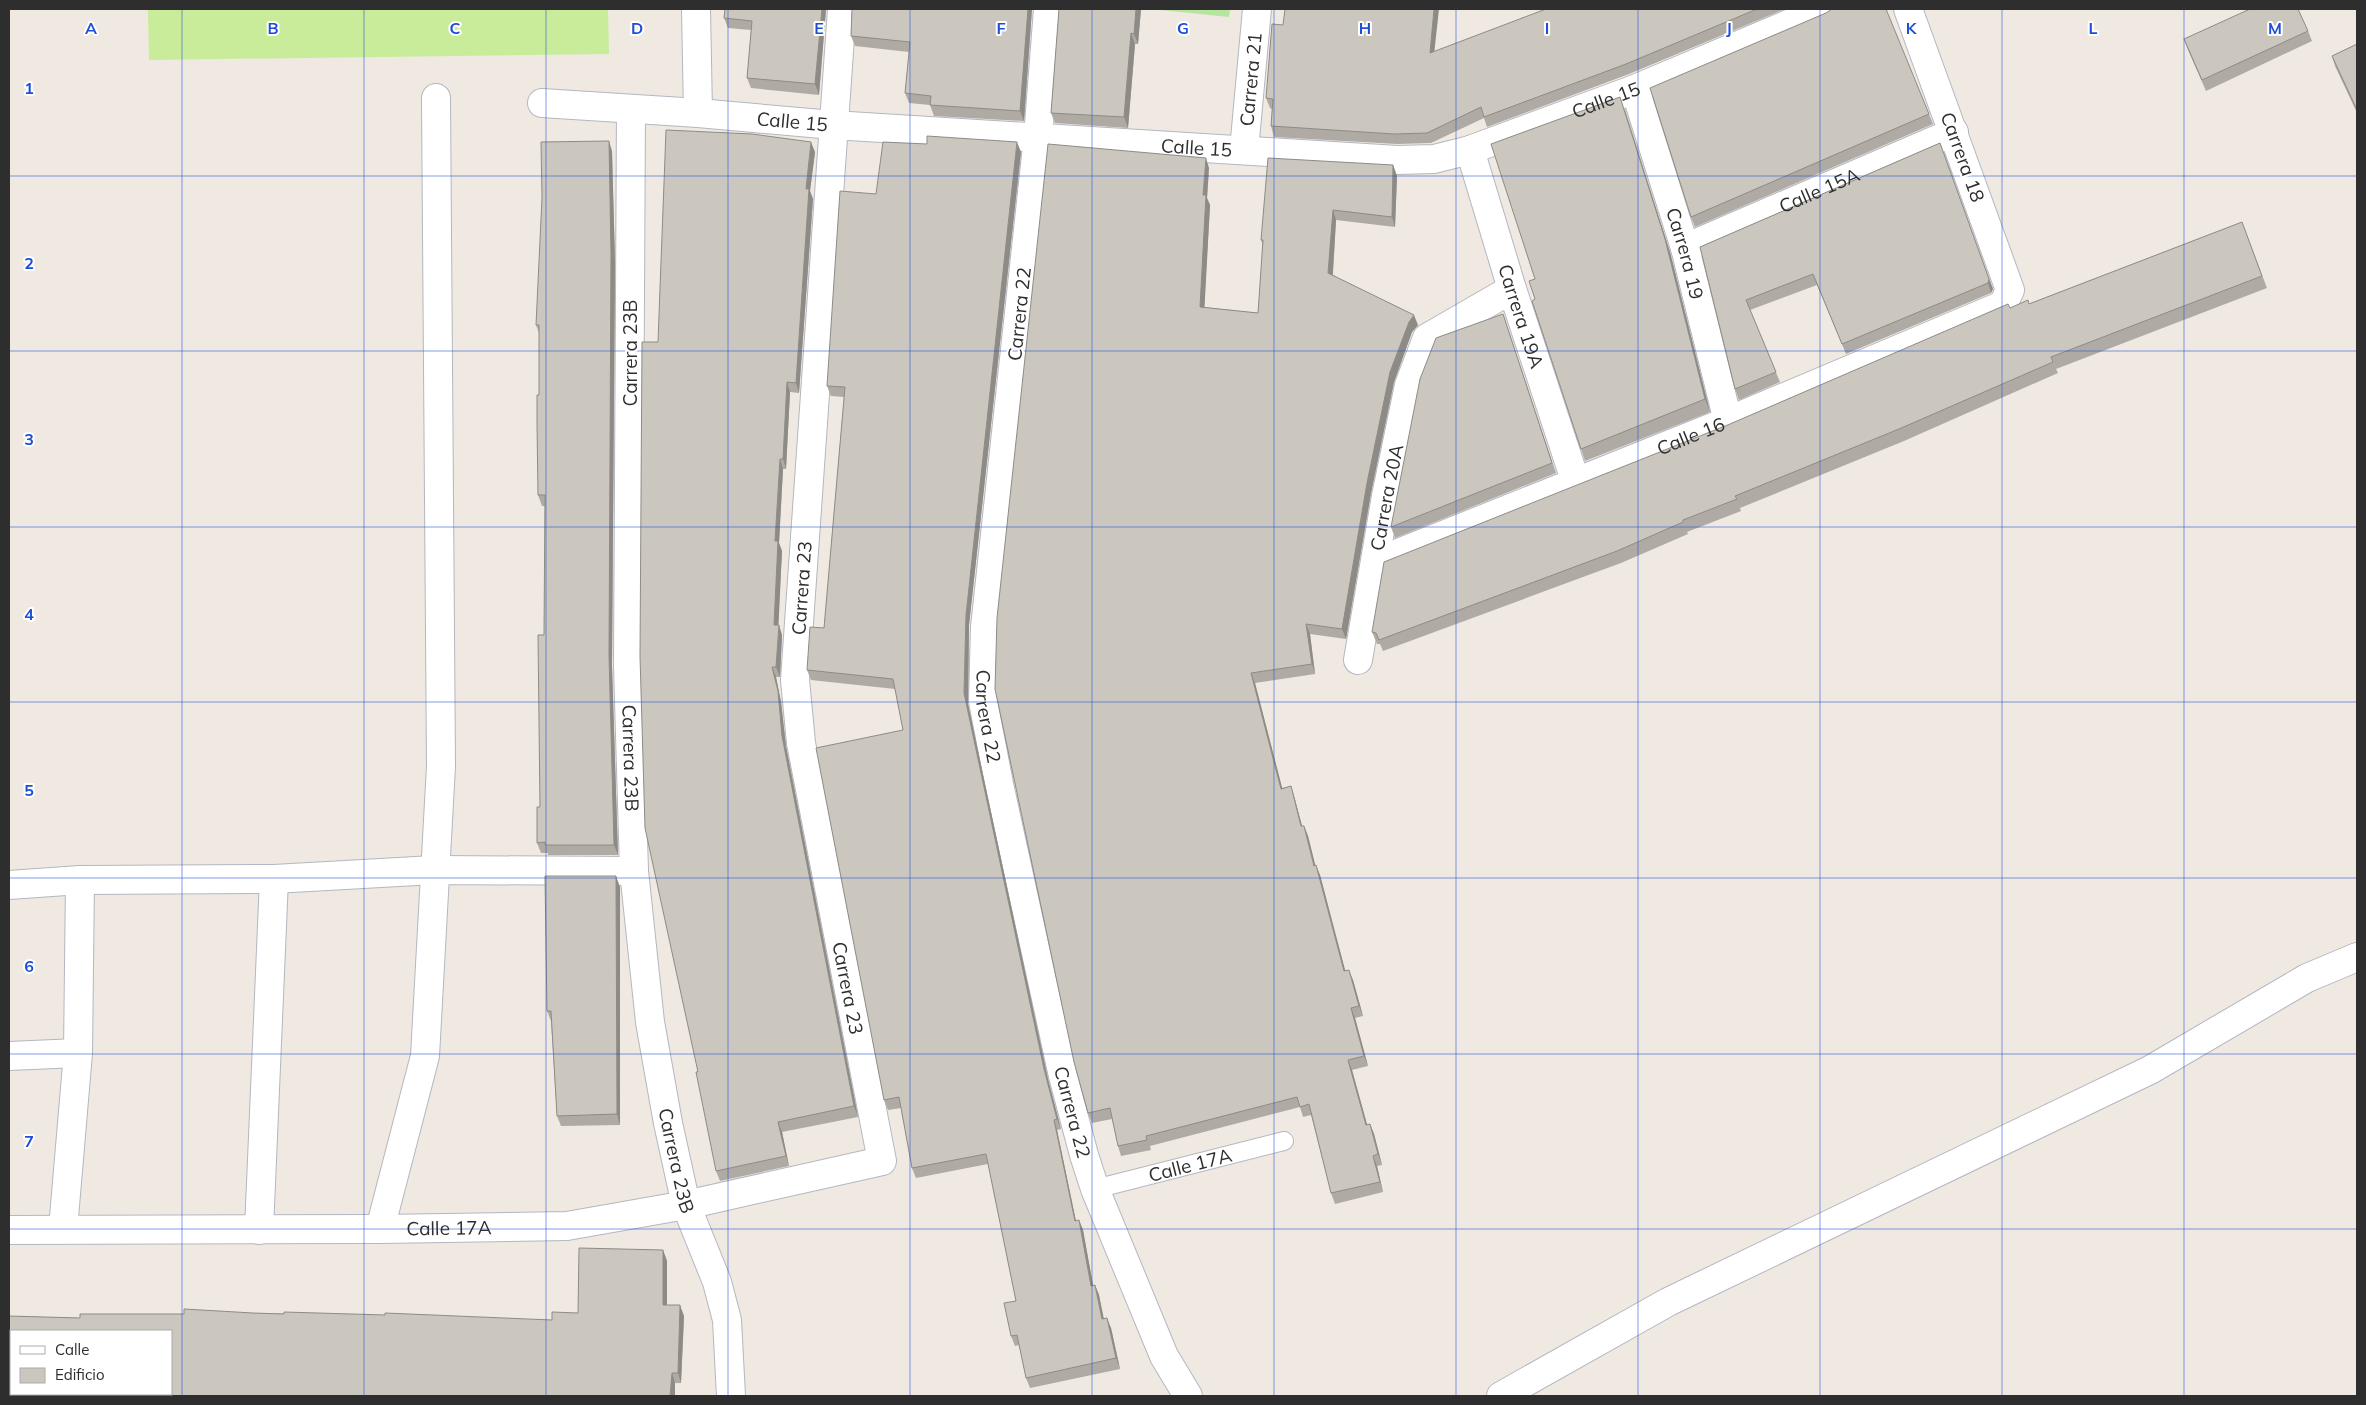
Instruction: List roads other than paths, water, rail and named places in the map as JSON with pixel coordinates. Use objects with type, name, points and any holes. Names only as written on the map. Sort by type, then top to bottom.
[{"type":"street","points":[[696,9],[698,113]]},
{"type":"street","name":"Carrera 23","points":[[842,9],[795,680],[801,743],[882,1161]]},
{"type":"street","name":"Carrera 22","points":[[1048,9],[1038,137],[985,627],[983,701],[998,784],[1061,1066],[1095,1189],[1164,1356],[1188,1396]]},
{"type":"street","name":"Carrera 21","points":[[1244,150],[1257,9]]},
{"type":"street","name":"Calle 15","points":[[542,103],[698,113],[833,125],[1397,160],[1434,159],[1470,150],[1635,89],[1824,9]]},
{"type":"street","name":"Carrera 18","points":[[1908,9],[2010,290],[2003,305]]},
{"type":"street","name":"Carrera 19","points":[[1635,89],[1686,248],[1728,421]]},
{"type":"street","points":[[380,1229],[425,1056],[441,766],[436,98]]},
{"type":"street","name":"Carrera 23B","points":[[631,109],[628,666],[634,871],[650,1022],[668,1123],[686,1205],[717,1282],[727,1320],[731,1396]]},
{"type":"street","name":"Calle 15A","points":[[1686,248],[1954,132]]},
{"type":"street","name":"Carrera 19A","points":[[1470,150],[1512,289],[1575,480]]},
{"type":"street","name":"Carrera 20A","points":[[1358,660],[1386,496],[1409,385],[1427,338],[1512,289]]},
{"type":"street","name":"Calle 16","points":[[1376,562],[1575,480],[1728,421],[2003,305]]},
{"type":"street","points":[[9,885],[80,880],[274,879],[434,870],[634,871]]},
{"type":"street","points":[[259,1230],[274,879]]},
{"type":"street","points":[[63,1229],[78,1053],[80,880]]},
{"type":"street","points":[[1500,1396],[1668,1302],[2150,1070],[2307,978],[2357,957]]},
{"type":"street","points":[[9,1056],[78,1053]]},
{"type":"street","name":"Calle 17A","points":[[9,1230],[259,1230],[567,1226],[686,1205],[882,1161]]},
{"type":"lane","name":"Calle 17A","points":[[1095,1189],[1284,1141]]}]
